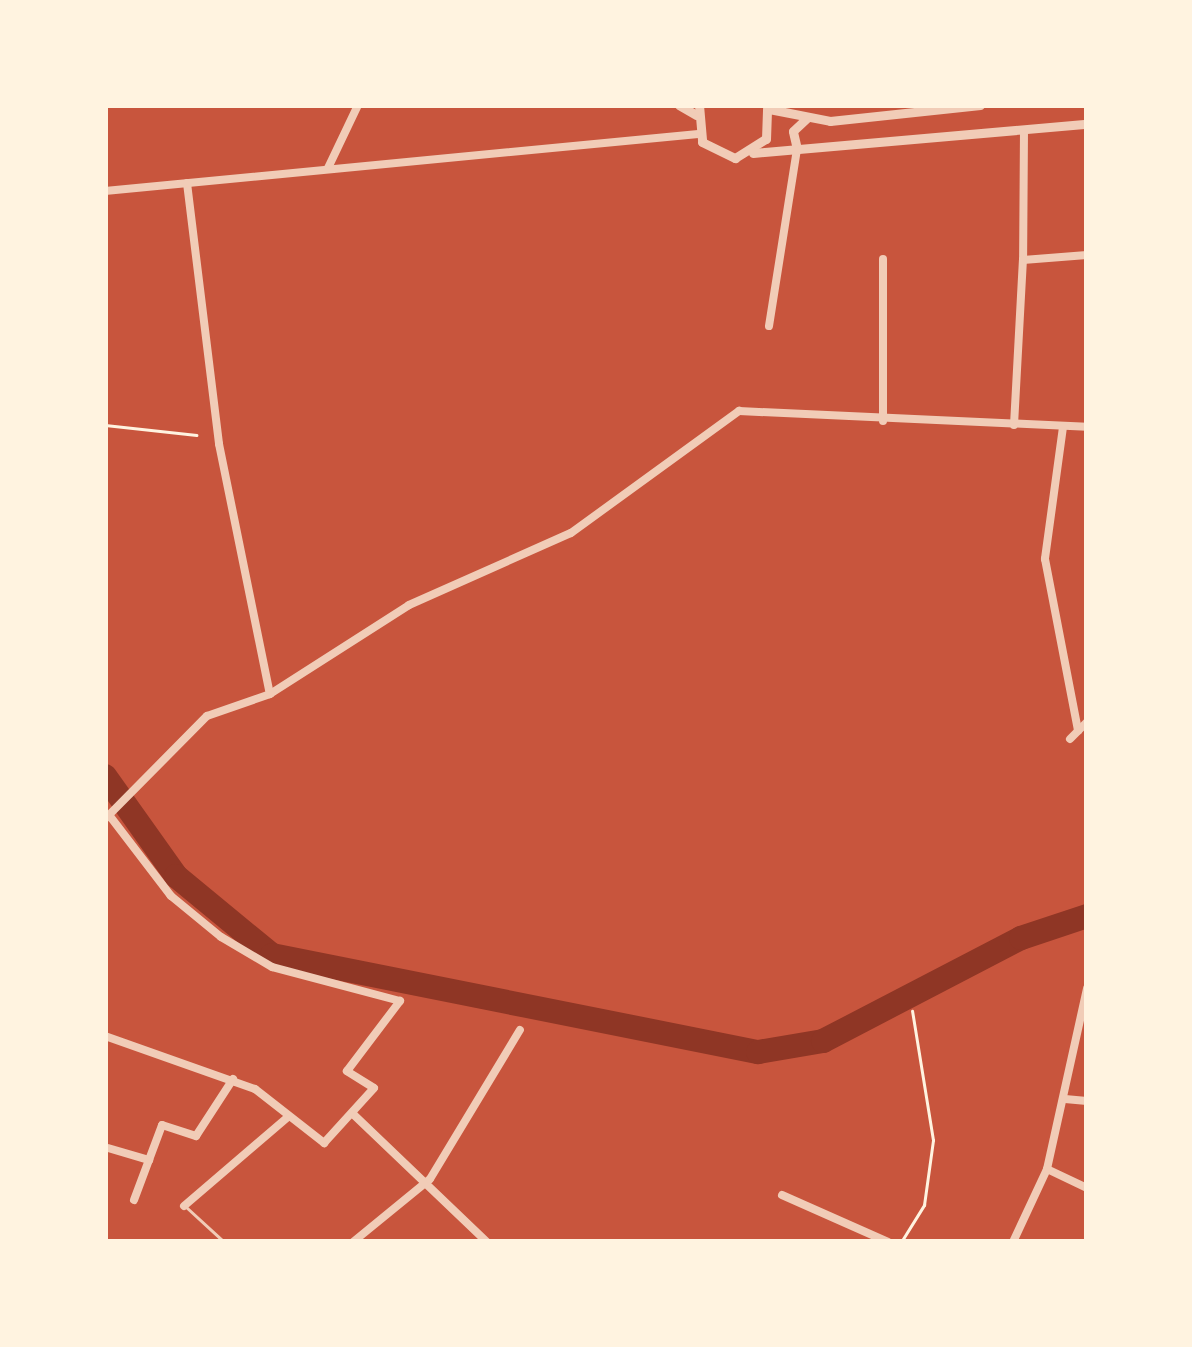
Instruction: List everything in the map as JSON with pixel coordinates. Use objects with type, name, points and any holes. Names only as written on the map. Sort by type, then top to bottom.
[{"type":"street","points":[[328,169],[358,105]]},
{"type":"street","points":[[679,105],[697,110],[698,134],[717,155],[1087,124]]},
{"type":"street","points":[[753,153],[768,107],[807,118],[980,105]]},
{"type":"street","points":[[769,326],[782,190],[797,149],[793,131],[807,118]]},
{"type":"street","points":[[1014,425],[1024,130]]},
{"type":"street","points":[[105,190],[698,134]]},
{"type":"street","points":[[187,183],[219,444],[270,694]]},
{"type":"street","points":[[1023,260],[1087,254]]},
{"type":"street","points":[[883,259],[883,421]]},
{"type":"street","points":[[105,1036],[233,1079],[324,1143],[374,1088],[347,1071],[400,1001],[272,967],[221,937],[171,896],[107,817],[207,716],[270,694],[410,605],[571,533],[739,411],[1087,427]]},
{"type":"street","points":[[1063,427],[1046,559],[1078,730]]},
{"type":"street","points":[[1070,739],[1087,722]]},
{"type":"street","points":[[1012,1242],[1047,1168],[1083,988]]},
{"type":"street","points":[[353,1242],[430,1178],[520,1030]]},
{"type":"street","points":[[134,1200],[162,1125],[196,1136],[233,1079]]},
{"type":"street","points":[[1064,1100],[1087,1101]]},
{"type":"street","points":[[353,1114],[430,1178],[488,1242]]},
{"type":"street","points":[[184,1206],[289,1116]]},
{"type":"street","points":[[108,1148],[149,1160]]},
{"type":"street","points":[[1047,1168],[1087,1188]]},
{"type":"street","points":[[782,1196],[888,1242]]},
{"type":"lane","points":[[184,1206],[224,1242]]},
{"type":"path","points":[[105,425],[196,435]]},
{"type":"path","points":[[901,1242],[925,1205],[933,1140],[912,1011]]},
{"type":"waterway","points":[[105,776],[176,876],[272,955],[758,1052],[823,1041],[1021,938],[1087,916]]}]
